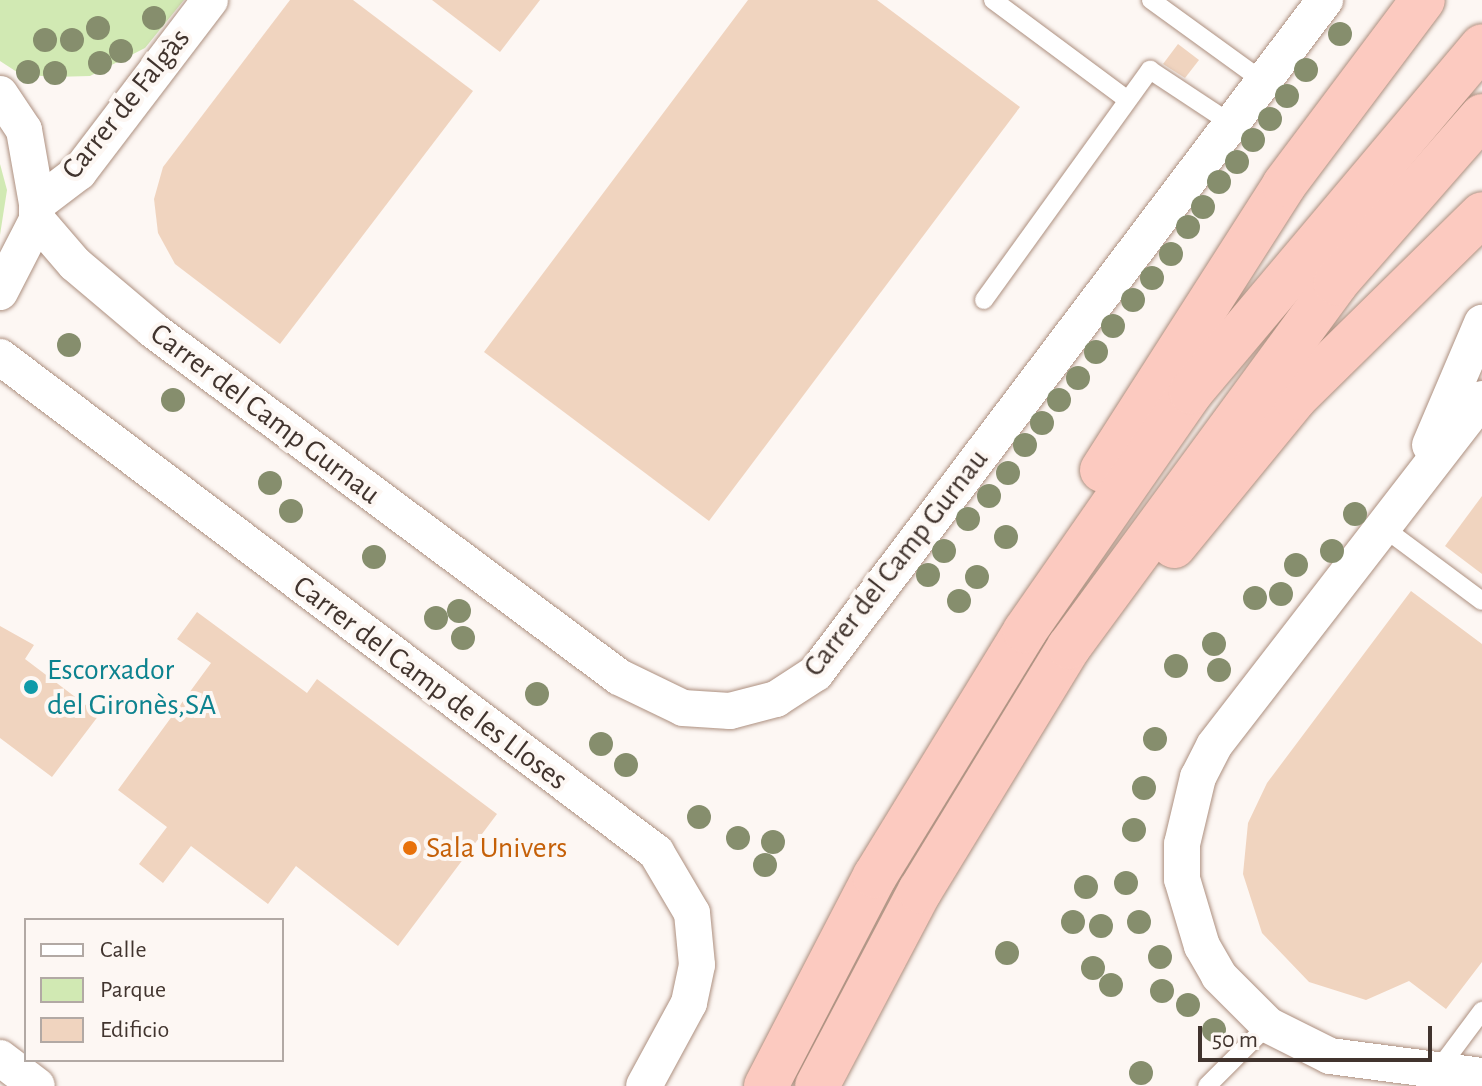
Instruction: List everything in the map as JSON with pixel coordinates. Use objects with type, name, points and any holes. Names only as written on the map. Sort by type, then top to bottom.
[{"type":"highway","points":[[1194,328],[1220,255],[1258,190],[1396,0]]},
{"type":"highway","points":[[962,732],[1003,628],[1338,107],[1423,0]]},
{"type":"highway","points":[[766,1086],[875,876],[962,732],[1191,392],[1482,46]]},
{"type":"highway","points":[[817,1086],[920,891],[1049,681],[1234,416],[1336,283],[1482,116]]},
{"type":"highway","points":[[1049,681],[1161,562],[1295,398],[1482,214]]},
{"type":"street","name":"Carrer de Falgàs","points":[[37,212],[79,172],[210,0]]},
{"type":"street","name":"Carrer del Camp Gurnau","points":[[37,212],[75,264],[153,330],[619,677],[671,705],[730,711],[776,699],[816,673],[1325,0]]},
{"type":"street","points":[[0,94],[24,130],[37,212],[0,292]]},
{"type":"street","points":[[1409,494],[1482,323]]},
{"type":"street","name":"Carrer del Camp de les Lloses","points":[[0,357],[662,860],[692,913],[697,965],[689,1003],[644,1086]]},
{"type":"street","points":[[1481,1079],[1438,1070],[1330,1056],[1268,1025],[1219,976],[1189,913],[1182,879],[1187,810],[1214,746],[1482,399]]},
{"type":"street","points":[[0,1058],[37,1086]]},
{"type":"lane","points":[[993,0],[1125,98]]},
{"type":"lane","points":[[1151,0],[1263,81]]},
{"type":"lane","points":[[984,300],[1125,98],[1150,70],[1232,124]]},
{"type":"lane","points":[[1384,528],[1482,601]]},
{"type":"lane","points":[[1438,1070],[1482,1011]]},
{"type":"lane","points":[[1207,1086],[1268,1025]]},
{"type":"green space","points":[[0,0],[184,0],[145,48],[90,76],[53,77],[20,74],[0,61]]},
{"type":"green space","points":[[0,164],[7,190],[0,235]]},
{"type":"building","points":[[290,0],[353,0],[473,91],[280,344],[175,264],[158,233],[154,199],[163,167]]},
{"type":"building","points":[[432,0],[540,0],[500,52]]},
{"type":"building","points":[[748,0],[877,0],[1020,107],[709,521],[484,352]]},
{"type":"building","points":[[1178,44],[1199,60],[1185,78],[1163,64]]},
{"type":"building","points":[[1482,496],[1482,574],[1445,546]]},
{"type":"building","points":[[1411,591],[1482,644],[1482,962],[1446,1009],[1409,981],[1366,1000],[1309,982],[1262,933],[1243,874],[1248,823],[1267,783]]},
{"type":"building","points":[[197,612],[307,693],[317,679],[497,814],[398,946],[296,866],[268,904],[191,846],[163,883],[139,864],[167,827],[118,790],[211,663],[177,639]]},
{"type":"building","name":"Escorxador del Gironès,SA","points":[[0,626],[34,645],[25,659],[99,715],[52,777],[0,738]]},
{"type":"place","name":"Escorxador del Gironès,SA","points":[[31,687]]},
{"type":"place","name":"Sala Univers","points":[[410,848]]}]
